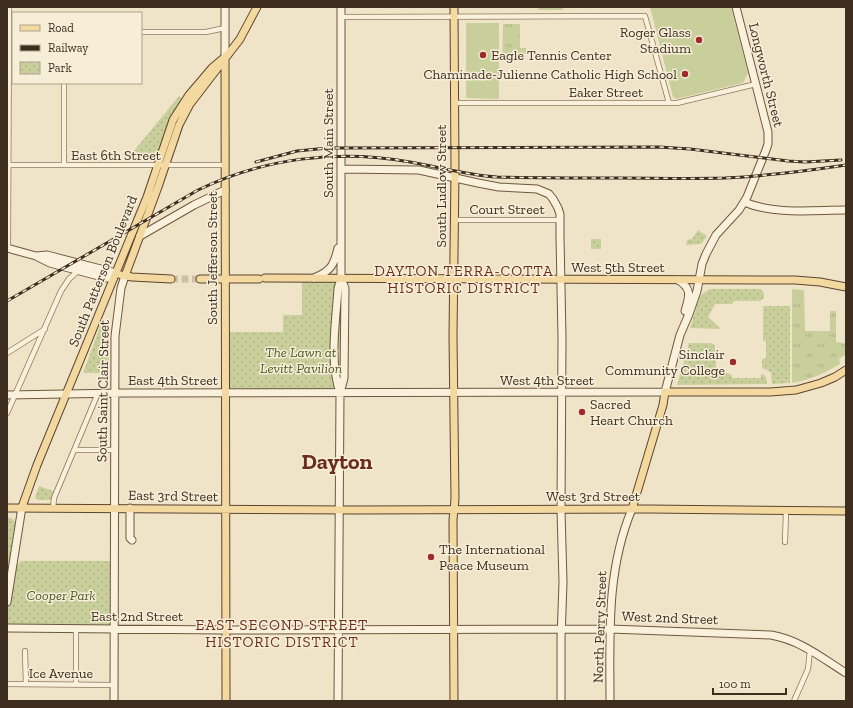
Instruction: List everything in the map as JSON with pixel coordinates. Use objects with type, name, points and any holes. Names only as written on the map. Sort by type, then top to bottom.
[{"type":"main road","name":"South Patterson Boulevard","points":[[22,507],[33,474],[114,275],[184,115],[190,104],[210,80],[225,57],[240,39],[257,7]]},
{"type":"main road","name":"South Ludlow Street","points":[[454,7],[454,701]]},
{"type":"main road","name":"South Patterson Boulevard","points":[[125,276],[140,236],[170,129],[186,98],[212,68],[225,57]]},
{"type":"main road","name":"South Jefferson Street","points":[[225,57],[226,701]]},
{"type":"main road","points":[[210,80],[217,79],[225,85]]},
{"type":"main road","points":[[114,275],[171,279]]},
{"type":"main road","name":"West 5th Street","points":[[200,279],[808,281],[846,287]]},
{"type":"main road","name":"West 4th Street","points":[[665,392],[770,392],[796,390],[821,383],[846,370]]},
{"type":"main road","points":[[632,509],[663,405],[665,392]]},
{"type":"main road","name":"East 3rd Street","points":[[7,508],[340,510]]},
{"type":"main road","name":"West 3rd Street","points":[[340,510],[632,509],[846,511]]},
{"type":"street","points":[[9,7],[10,33],[8,88],[7,248],[36,256],[50,264],[106,278],[114,275]]},
{"type":"street","name":"South Jefferson Street","points":[[225,7],[225,57]]},
{"type":"street","name":"South Main Street","points":[[338,701],[340,393],[335,380],[335,347],[338,288],[341,279],[341,7]]},
{"type":"street","name":"Longworth Street","points":[[683,325],[689,314],[700,280],[702,264],[709,247],[718,232],[739,210],[744,202],[768,144],[768,132],[736,7]]},
{"type":"street","points":[[341,17],[646,16],[669,104]]},
{"type":"street","points":[[142,32],[206,32],[225,28]]},
{"type":"street","points":[[64,84],[64,165]]},
{"type":"street","name":"Eaker Street","points":[[455,103],[669,104],[756,84]]},
{"type":"street","name":"East 6th Street","points":[[8,165],[225,165]]},
{"type":"street","points":[[340,169],[410,169],[499,187],[537,189],[548,194],[556,203],[560,214],[561,279],[561,510],[563,582],[561,701]]},
{"type":"street","points":[[140,236],[194,205],[225,190]]},
{"type":"street","points":[[744,202],[771,210],[846,210]]},
{"type":"street","name":"Court Street","points":[[454,220],[560,220]]},
{"type":"street","points":[[314,279],[331,269],[341,238]]},
{"type":"street","points":[[36,256],[47,255],[114,275]]},
{"type":"street","points":[[7,413],[11,395],[45,329],[61,291],[69,279],[78,271]]},
{"type":"street","name":"South Saint Clair Street","points":[[114,701],[115,331],[121,288],[125,276]]},
{"type":"street","points":[[665,392],[683,325],[689,293],[686,286],[678,280]]},
{"type":"street","points":[[7,353],[45,329]]},
{"type":"street","name":"West 4th Street","points":[[340,393],[665,392]]},
{"type":"street","points":[[52,508],[54,498],[98,393]]},
{"type":"street","name":"East 4th Street","points":[[11,395],[98,393],[340,393]]},
{"type":"street","points":[[75,450],[114,450]]},
{"type":"street","points":[[7,602],[22,507]]},
{"type":"street","points":[[130,508],[130,538],[132,540]]},
{"type":"street","name":"North Perry Street","points":[[610,701],[610,629],[614,571],[623,535],[632,509]]},
{"type":"street","points":[[785,542],[786,511]]},
{"type":"street","name":"East 2nd Street","points":[[7,628],[225,630],[339,629]]},
{"type":"street","points":[[76,628],[76,685]]},
{"type":"street","name":"West 2nd Street","points":[[339,629],[610,629],[771,635],[792,640],[846,673]]},
{"type":"street","points":[[794,701],[808,668],[810,650]]},
{"type":"street","points":[[25,651],[26,684]]},
{"type":"street","name":"Ice Avenue","points":[[7,684],[114,685]]},
{"type":"green space","points":[[538,7],[563,7],[563,10],[538,10]]},
{"type":"green space","name":"Roger Glass Stadium","points":[[650,7],[731,7],[748,73],[743,83],[676,99],[673,97]]},
{"type":"green space","name":"Eagle Tennis Center","points":[[466,23],[499,23],[499,99],[466,98]]},
{"type":"green space","points":[[503,24],[520,24],[520,48],[526,48],[526,54],[520,54],[520,61],[502,61]]},
{"type":"green space","points":[[179,96],[182,98],[170,121],[157,160],[129,160],[129,157]]},
{"type":"green space","points":[[698,230],[707,236],[701,244],[686,245],[687,240],[692,239]]},
{"type":"green space","points":[[591,239],[601,239],[601,249],[591,249]]},
{"type":"green space","name":"The Lawn at Levitt Pavilion","points":[[302,279],[341,279],[335,336],[340,393],[225,393],[225,332],[283,332],[283,315],[302,315]]},
{"type":"green space","points":[[709,289],[761,289],[764,293],[764,298],[760,301],[734,301],[732,304],[715,304],[708,317],[721,329],[690,328],[700,296]]},
{"type":"green space","points":[[792,289],[804,290],[805,331],[830,331],[830,311],[836,311],[836,342],[844,343],[846,345],[846,354],[839,359],[840,364],[829,370],[817,376],[792,383]]},
{"type":"green space","points":[[340,297],[342,332],[340,380],[339,349],[337,340]]},
{"type":"green space","points":[[763,306],[790,306],[790,383],[772,384],[771,373],[762,368],[762,359],[766,358],[766,341],[763,341]]},
{"type":"green space","points":[[101,324],[109,324],[109,368],[100,368],[100,373],[83,373]]},
{"type":"green space","points":[[689,343],[714,344],[716,367],[721,372],[731,374],[732,378],[761,378],[761,374],[763,374],[766,377],[767,384],[677,385]]},
{"type":"green space","points":[[39,486],[56,492],[52,500],[37,500],[35,497]]},
{"type":"green space","points":[[7,517],[13,519],[17,526],[7,582]]},
{"type":"green space","name":"Cooper Park","points":[[21,561],[115,561],[114,629],[7,628],[7,602],[11,571]]},
{"type":"tunnel","points":[[171,279],[200,279]]},
{"type":"railway","points":[[256,162],[297,151],[328,148],[659,147],[690,149],[788,161],[805,162],[841,160]]},
{"type":"railway","points":[[7,301],[198,190],[249,170],[302,159],[356,156],[383,158],[486,176],[542,178],[725,178],[786,173],[846,165]]},
{"type":"place","name":"Roger Glass Stadium","points":[[699,40]]},
{"type":"place","name":"Eagle Tennis Center","points":[[483,55]]},
{"type":"place","name":"Chaminade-Julienne Catholic High School","points":[[685,74]]},
{"type":"place","name":"Sinclair Community College","points":[[733,362]]},
{"type":"place","name":"Sacred Heart Church","points":[[582,412]]},
{"type":"place","name":"The International Peace Museum","points":[[431,557]]},
{"type":"district","name":"DAYTON TERRA-COTTA HISTORIC DISTRICT","points":[[464,280]]},
{"type":"district","name":"Dayton","points":[[337,461]]},
{"type":"district","name":"EAST SECOND STREET HISTORIC DISTRICT","points":[[282,634]]}]
